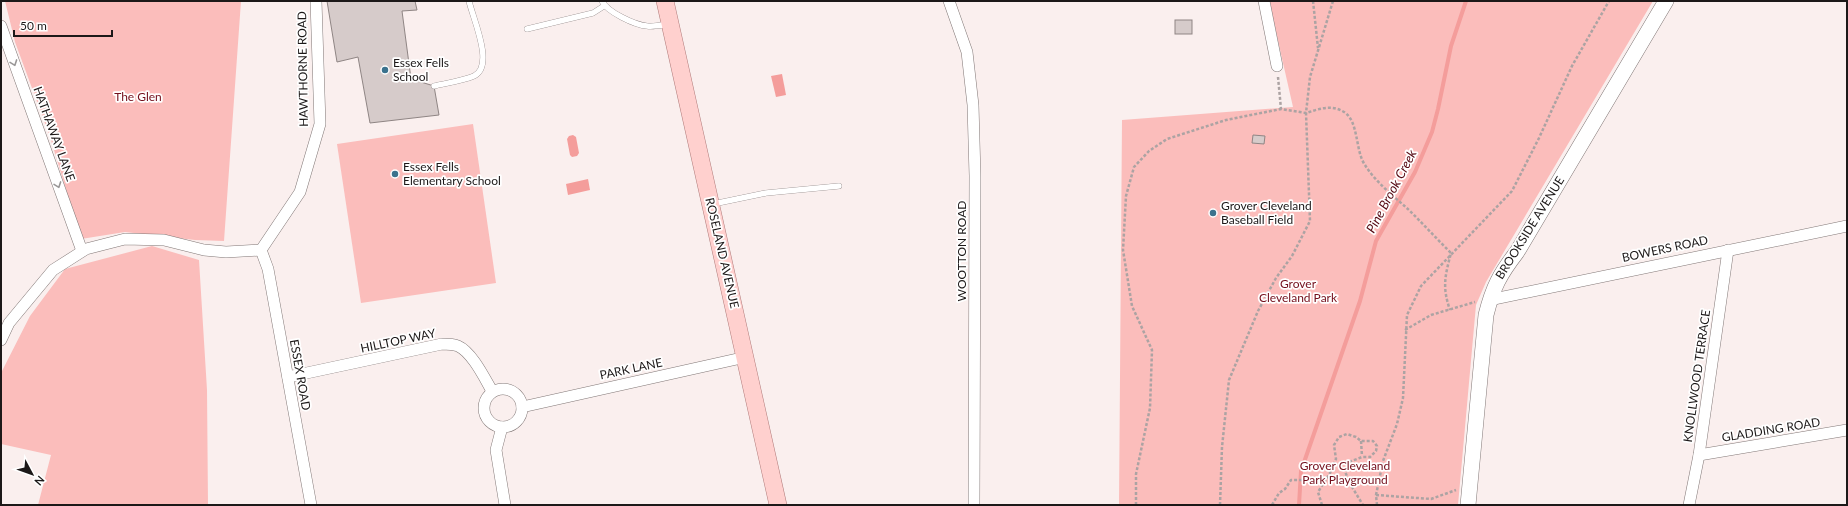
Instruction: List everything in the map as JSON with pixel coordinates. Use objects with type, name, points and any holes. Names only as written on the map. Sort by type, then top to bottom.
[{"type":"main road","name":"ROSELAND AVENUE","points":[[664,1],[746,357],[778,505]]},
{"type":"street","name":"HAWTHORNE ROAD","points":[[261,250],[300,192],[320,124],[316,1]]},
{"type":"street","name":"WOOTTON ROAD","points":[[949,1],[967,52],[973,105],[975,176],[974,505]]},
{"type":"street","points":[[1264,1],[1278,66]]},
{"type":"street","name":"BROOKSIDE AVENUE","points":[[1468,505],[1486,314],[1482,301],[1517,252],[1666,1]]},
{"type":"street","name":"HATHAWAY LANE","points":[[1,26],[82,251]]},
{"type":"street","name":"BOWERS ROAD","points":[[1482,301],[1847,226]]},
{"type":"street","points":[[1,340],[10,323],[53,270],[82,251],[125,239],[164,240],[204,250],[226,252],[261,250]]},
{"type":"street","name":"ESSEX ROAD","points":[[261,250],[268,269],[311,505]]},
{"type":"street","name":"KNOLLWOOD TERRACE","points":[[1689,505],[1699,455],[1728,250]]},
{"type":"street","name":"HILLTOP WAY","points":[[288,377],[442,344],[450,344],[458,346],[468,354],[492,392]]},
{"type":"street","name":"PARK LANE","points":[[522,407],[746,357]]},
{"type":"street","points":[[500,389],[512,391],[520,399],[522,407],[521,415],[516,422],[510,426],[502,427],[494,425],[488,420],[484,413],[484,405],[487,397],[492,392],[500,389]]},
{"type":"street","points":[[502,427],[496,450],[505,505]]},
{"type":"street","name":"GLADDING ROAD","points":[[1699,455],[1847,430]]},
{"type":"lane","points":[[434,86],[474,76],[482,69],[484,60],[482,46],[469,1]]},
{"type":"lane","points":[[527,29],[593,13],[603,4],[640,25],[650,26],[670,24]]},
{"type":"lane","points":[[711,204],[766,193],[838,186]]},
{"type":"path","points":[[1313,1],[1318,51]]},
{"type":"path","points":[[1220,505],[1222,447],[1229,380],[1258,311],[1276,278],[1292,256],[1310,221],[1306,113],[1310,77],[1333,1]]},
{"type":"path","points":[[1377,505],[1376,496],[1383,461],[1397,424],[1403,398],[1405,330],[1407,315],[1421,286],[1512,191],[1539,138],[1572,66],[1609,1]]},
{"type":"path","points":[[1278,66],[1281,109]]},
{"type":"path","points":[[1136,505],[1136,474],[1150,408],[1152,350],[1132,306],[1123,250],[1126,196],[1134,167],[1149,151],[1167,139],[1226,120],[1281,109],[1306,113],[1327,106],[1345,112],[1354,126],[1358,150],[1364,165],[1392,196],[1408,209],[1451,253]]},
{"type":"path","points":[[1450,310],[1444,293],[1445,276],[1451,253]]},
{"type":"path","points":[[1405,330],[1431,316],[1482,301]]},
{"type":"path","points":[[1322,505],[1318,492],[1330,473],[1336,459],[1334,444],[1339,437],[1347,434],[1356,437],[1361,441],[1373,441],[1377,446],[1376,451],[1370,457],[1362,457],[1349,462],[1345,471],[1349,482],[1363,505]]},
{"type":"path","points":[[1361,441],[1362,457]]},
{"type":"path","points":[[1272,505],[1279,493],[1285,489],[1291,480],[1303,480]]},
{"type":"path","points":[[1376,496],[1431,499],[1454,491]]},
{"type":"green space","name":"The Glen","points":[[5,1],[241,1],[224,241],[195,240],[125,232],[81,239],[50,137],[15,42]]},
{"type":"green space","name":"Grover Cleveland Park","points":[[1269,1],[1653,1],[1486,282],[1476,305],[1458,505],[1119,505],[1122,120],[1293,107]]},
{"type":"green space","points":[[473,124],[496,283],[361,303],[337,144]]},
{"type":"green space","points":[[152,246],[199,260],[207,390],[208,505],[38,505],[51,455],[1,444],[1,373],[30,316],[65,269]]},
{"type":"shaded area","points":[[782,74],[786,95],[776,97],[771,76]]},
{"type":"shaded area","points":[[573,135],[576,137],[579,153],[577,156],[572,157],[570,155],[567,139],[569,136]]},
{"type":"shaded area","points":[[588,179],[590,190],[568,195],[566,184]]},
{"type":"building","name":"Essex Fells School","points":[[327,1],[415,1],[417,10],[402,11],[411,79],[434,86],[439,115],[370,123],[358,57],[337,62]]},
{"type":"building","points":[[1175,20],[1192,20],[1192,34],[1175,34]]},
{"type":"building","points":[[1253,135],[1265,136],[1264,144],[1252,143]]},
{"type":"waterway","name":"Pine Brook Creek","points":[[1299,505],[1301,471],[1360,301],[1376,241],[1415,172],[1432,132],[1451,46],[1466,1]]},
{"type":"place","name":"Essex Fells School","points":[[385,70]]},
{"type":"place","name":"Essex Fells Elementary School","points":[[395,174]]},
{"type":"place","name":"Grover Cleveland Baseball Field","points":[[1213,213]]},
{"type":"park label","name":"Grover Cleveland Park Playground","points":[[1345,473]]}]
